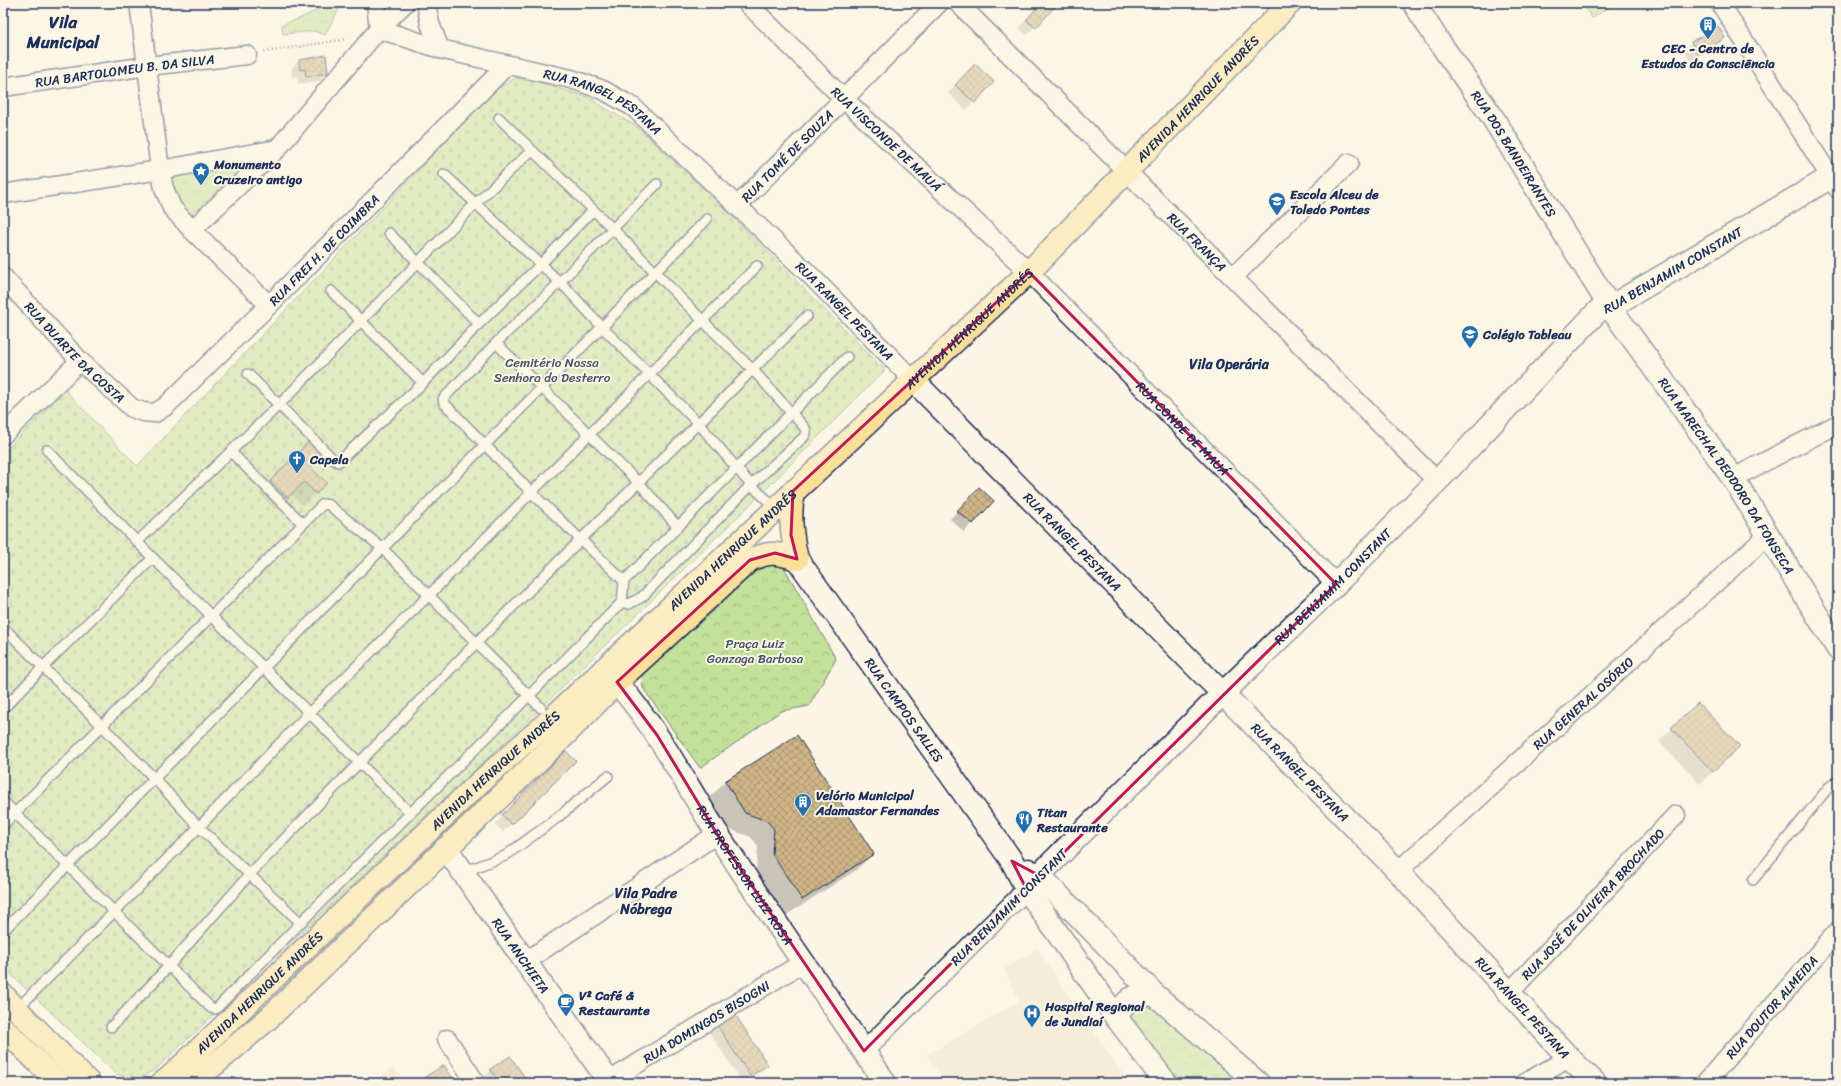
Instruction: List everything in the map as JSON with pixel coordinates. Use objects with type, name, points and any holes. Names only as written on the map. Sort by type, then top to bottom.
[{"type":"main road","name":"AVENIDA HENRIQUE ANDRÉS","points":[[193,1083],[270,1017],[566,734],[611,675],[776,508],[1029,272],[1290,3]]},
{"type":"main road","name":"RUA DOS BANDEIRANTES","points":[[1414,3],[1437,39],[1491,115],[1610,307]]},
{"type":"main road","name":"RUA BENJAMIM CONSTANT","points":[[1033,882],[1222,693],[1336,584],[1437,481],[1598,311],[1610,307],[1836,180]]},
{"type":"main road","name":"RUA MARECHAL DEODORO DA FONSECA","points":[[1610,307],[1733,478],[1838,649]]},
{"type":"main road","name":"RUA RANGEL PESTANA","points":[[913,380],[1398,871],[1569,1058],[1595,1083]]},
{"type":"main road","points":[[794,491],[791,535],[797,559]]},
{"type":"main road","name":"AVENIDA HENRIQUE ANDRÉS","points":[[162,1083],[479,784],[750,560],[762,555],[775,553],[797,559]]},
{"type":"main road","name":"RUA CAMPOS SALLES","points":[[797,559],[1012,861],[1033,882],[1116,1017],[1166,1083]]},
{"type":"main road","name":"RUA PROFESSOR LUIZ ROSA","points":[[611,675],[656,735],[718,834],[885,1083]]},
{"type":"main road","points":[[446,848],[444,833],[469,802],[479,784]]},
{"type":"main road","name":"RUA ANCHIETA","points":[[446,848],[526,960],[610,1082]]},
{"type":"main road","points":[[1033,882],[1154,994],[1258,1083]]},
{"type":"main road","points":[[1116,1017],[1123,1006],[1135,995],[1154,994]]},
{"type":"main road","points":[[10,1002],[89,1083]]},
{"type":"main road","points":[[248,1003],[250,1014],[256,1018],[270,1017]]},
{"type":"main road","points":[[3,1028],[60,1083]]},
{"type":"street","points":[[139,3],[160,170],[164,188],[172,208],[192,230],[269,306]]},
{"type":"street","points":[[376,3],[378,32]]},
{"type":"street","points":[[192,230],[277,149],[405,3]]},
{"type":"street","points":[[426,3],[430,24],[440,49]]},
{"type":"street","name":"RUA VISCONDE DE MAUÁ","points":[[747,3],[843,98],[1029,272]]},
{"type":"street","name":"RUA TOMÉ DE SOUZA","points":[[737,206],[939,3]]},
{"type":"street","name":"RUA FRANÇA","points":[[958,3],[1234,276],[1437,481]]},
{"type":"street","points":[[1720,3],[1836,180]]},
{"type":"street","name":"RUA RANGEL PESTANA","points":[[378,32],[506,66],[577,82],[603,90],[633,107],[811,276],[913,380]]},
{"type":"street","name":"RUA BARTOLOMEU B. DA SILVA","points":[[3,87],[148,66],[247,55]]},
{"type":"street","name":"RUA FREI H. DE COIMBRA","points":[[132,408],[143,412],[156,412],[166,406],[269,306],[506,66]]},
{"type":"street","points":[[3,194],[160,170],[277,149]]},
{"type":"street","points":[[1234,276],[1349,163]]},
{"type":"street","name":"RUA CONDE DE MAUÁ","points":[[1029,272],[1336,584]]},
{"type":"street","name":"RUA DUARTE DA COSTA","points":[[3,277],[80,361],[132,408]]},
{"type":"street","points":[[3,435],[80,361]]},
{"type":"street","points":[[1733,478],[1838,424]]},
{"type":"street","name":"RUA GENERAL OSÓRIO","points":[[1398,871],[1768,535]]},
{"type":"street","name":"RUA JOSÉ DE OLIVEIRA BROCHADO","points":[[1510,992],[1676,815]]},
{"type":"street","points":[[526,960],[718,834]]},
{"type":"street","name":"RUA BENJAMIM CONSTANT","points":[[864,1050],[1017,900],[1033,882]]},
{"type":"street","name":"RUA DOUTOR ALMEIDA","points":[[1705,1083],[1838,932]]},
{"type":"street","name":"RUA DOMINGOS BISOGNI","points":[[610,1082],[804,962]]},
{"type":"street","points":[[447,1039],[476,1083]]},
{"type":"street","points":[[1525,1083],[1569,1058]]},
{"type":"lane","points":[[499,118],[656,271],[702,321],[753,370],[805,428],[806,433],[804,437],[751,485],[642,596],[629,604],[622,602]]},
{"type":"lane","points":[[137,542],[279,405],[476,203],[532,150]]},
{"type":"lane","points":[[444,174],[560,282],[602,328],[699,424],[751,485],[776,508]]},
{"type":"lane","points":[[624,581],[532,493],[444,403],[442,399],[496,343],[560,282],[657,184]]},
{"type":"lane","points":[[248,374],[333,459],[338,462],[423,383],[479,324],[541,264],[593,210]]},
{"type":"lane","points":[[3,931],[485,444],[602,328],[707,219]]},
{"type":"lane","points":[[389,233],[479,324]]},
{"type":"lane","points":[[10,1002],[113,912],[199,827],[310,712],[532,493],[756,266]]},
{"type":"lane","points":[[331,291],[423,383]]},
{"type":"lane","points":[[110,1027],[168,967],[250,874],[476,643],[807,316]]},
{"type":"lane","points":[[496,343],[543,387],[639,482],[678,526]]},
{"type":"lane","points":[[3,801],[168,967],[211,1008],[216,1009],[300,922],[529,698],[622,602],[624,581],[847,357]]},
{"type":"lane","points":[[47,450],[137,542],[310,712],[410,813]]},
{"type":"lane","points":[[231,452],[303,524]]},
{"type":"lane","points":[[3,825],[212,616],[319,506],[323,504],[329,505],[382,548],[529,698],[541,708]]},
{"type":"lane","points":[[3,709],[43,667],[153,558]]},
{"type":"lane","points":[[3,627],[154,778],[199,827],[300,922]]},
{"type":"lane","points":[[463,872],[505,856],[557,818],[608,776]]},
{"type":"lane","points":[[1754,880],[1829,787],[1838,781]]},
{"type":"path","points":[[247,55],[378,32]]},
{"type":"highlighted area","points":[[1029,272],[1336,584],[1040,876],[1012,861],[1026,888],[864,1051],[717,834],[657,735],[617,682],[750,560],[775,553],[797,559],[791,535],[793,491]]},
{"type":"shaded area","name":"Hospital Regional de Jundiaí","points":[[1037,949],[1129,1083],[946,1083],[927,1055],[1019,1001],[1004,969]]},
{"type":"shaded area","points":[[392,1068],[408,1083],[373,1083]]},
{"type":"green space","points":[[331,3],[342,3],[325,35],[314,31],[283,34],[282,25],[301,18]]},
{"type":"green space","points":[[1582,3],[1615,3],[1592,18]]},
{"type":"green space","name":"Cemitério Nossa Senhora do Desterro","points":[[516,78],[537,82],[587,97],[639,128],[728,212],[885,370],[761,494],[541,708],[157,1068],[146,1075],[137,1078],[116,1074],[3,967],[3,453],[65,390],[137,466],[495,90]]},
{"type":"green space","points":[[252,159],[192,220],[178,200],[168,175]]},
{"type":"green space","name":"Praça Luiz Gonzaga Barbosa","points":[[777,555],[836,659],[809,706],[781,711],[700,768],[643,688],[642,675],[651,662],[708,602]]},
{"type":"green space","points":[[1145,1004],[1161,1013],[1243,1083],[1181,1083],[1129,1023],[1129,1015],[1132,1010]]},
{"type":"building","points":[[1041,3],[1058,3],[1036,28],[1026,20]]},
{"type":"building","name":"CEC - Centro de Estudos da Consciẽncia","points":[[1718,26],[1725,38],[1698,54],[1691,42]]},
{"type":"building","points":[[326,55],[328,73],[306,77],[305,69],[300,70],[299,60]]},
{"type":"building","points":[[975,64],[994,82],[975,103],[955,85]]},
{"type":"building","name":"Capela","points":[[311,439],[324,453],[310,467],[327,483],[316,494],[304,482],[288,498],[270,481]]},
{"type":"building","points":[[979,487],[994,501],[973,524],[957,511]]},
{"type":"building","points":[[1698,703],[1740,746],[1713,772],[1671,728]]},
{"type":"building","name":"Velório Municipal Adamastor Fernandes","points":[[797,735],[874,854],[802,900],[772,854],[774,829],[767,821],[745,813],[725,781]]},
{"type":"building","points":[[566,751],[576,761],[512,825],[502,815]]},
{"type":"building","points":[[733,1011],[768,1065],[750,1076],[715,1022]]},
{"type":"building","points":[[510,1056],[529,1083],[500,1083],[490,1069]]},
{"type":"building","points":[[444,1065],[454,1080],[449,1083],[422,1083],[420,1080]]},
{"type":"place","name":"CEC - Centro de Estudos da Consciẽncia","points":[[1708,40]]},
{"type":"place","name":"Monumento Cruzeiro antigo","points":[[201,186]]},
{"type":"place","name":"Escola Alceu de Toledo Pontes","points":[[1277,216]]},
{"type":"place","name":"Colégio Tableau","points":[[1470,349]]},
{"type":"place","name":"Capela","points":[[297,474]]},
{"type":"place","name":"Velório Municipal Adamastor Fernandes","points":[[803,817]]},
{"type":"place","name":"Titan Restaurante","points":[[1024,834]]},
{"type":"place","name":"V² Café & Restaurante","points":[[566,1017]]},
{"type":"place","name":"Hospital Regional de Jundiaí","points":[[1032,1028]]},
{"type":"district","name":"Vila Municipal","points":[[63,32]]},
{"type":"district","name":"Vila Operária","points":[[1229,364]]},
{"type":"district","name":"Vila Padre Nóbrega","points":[[646,902]]}]
